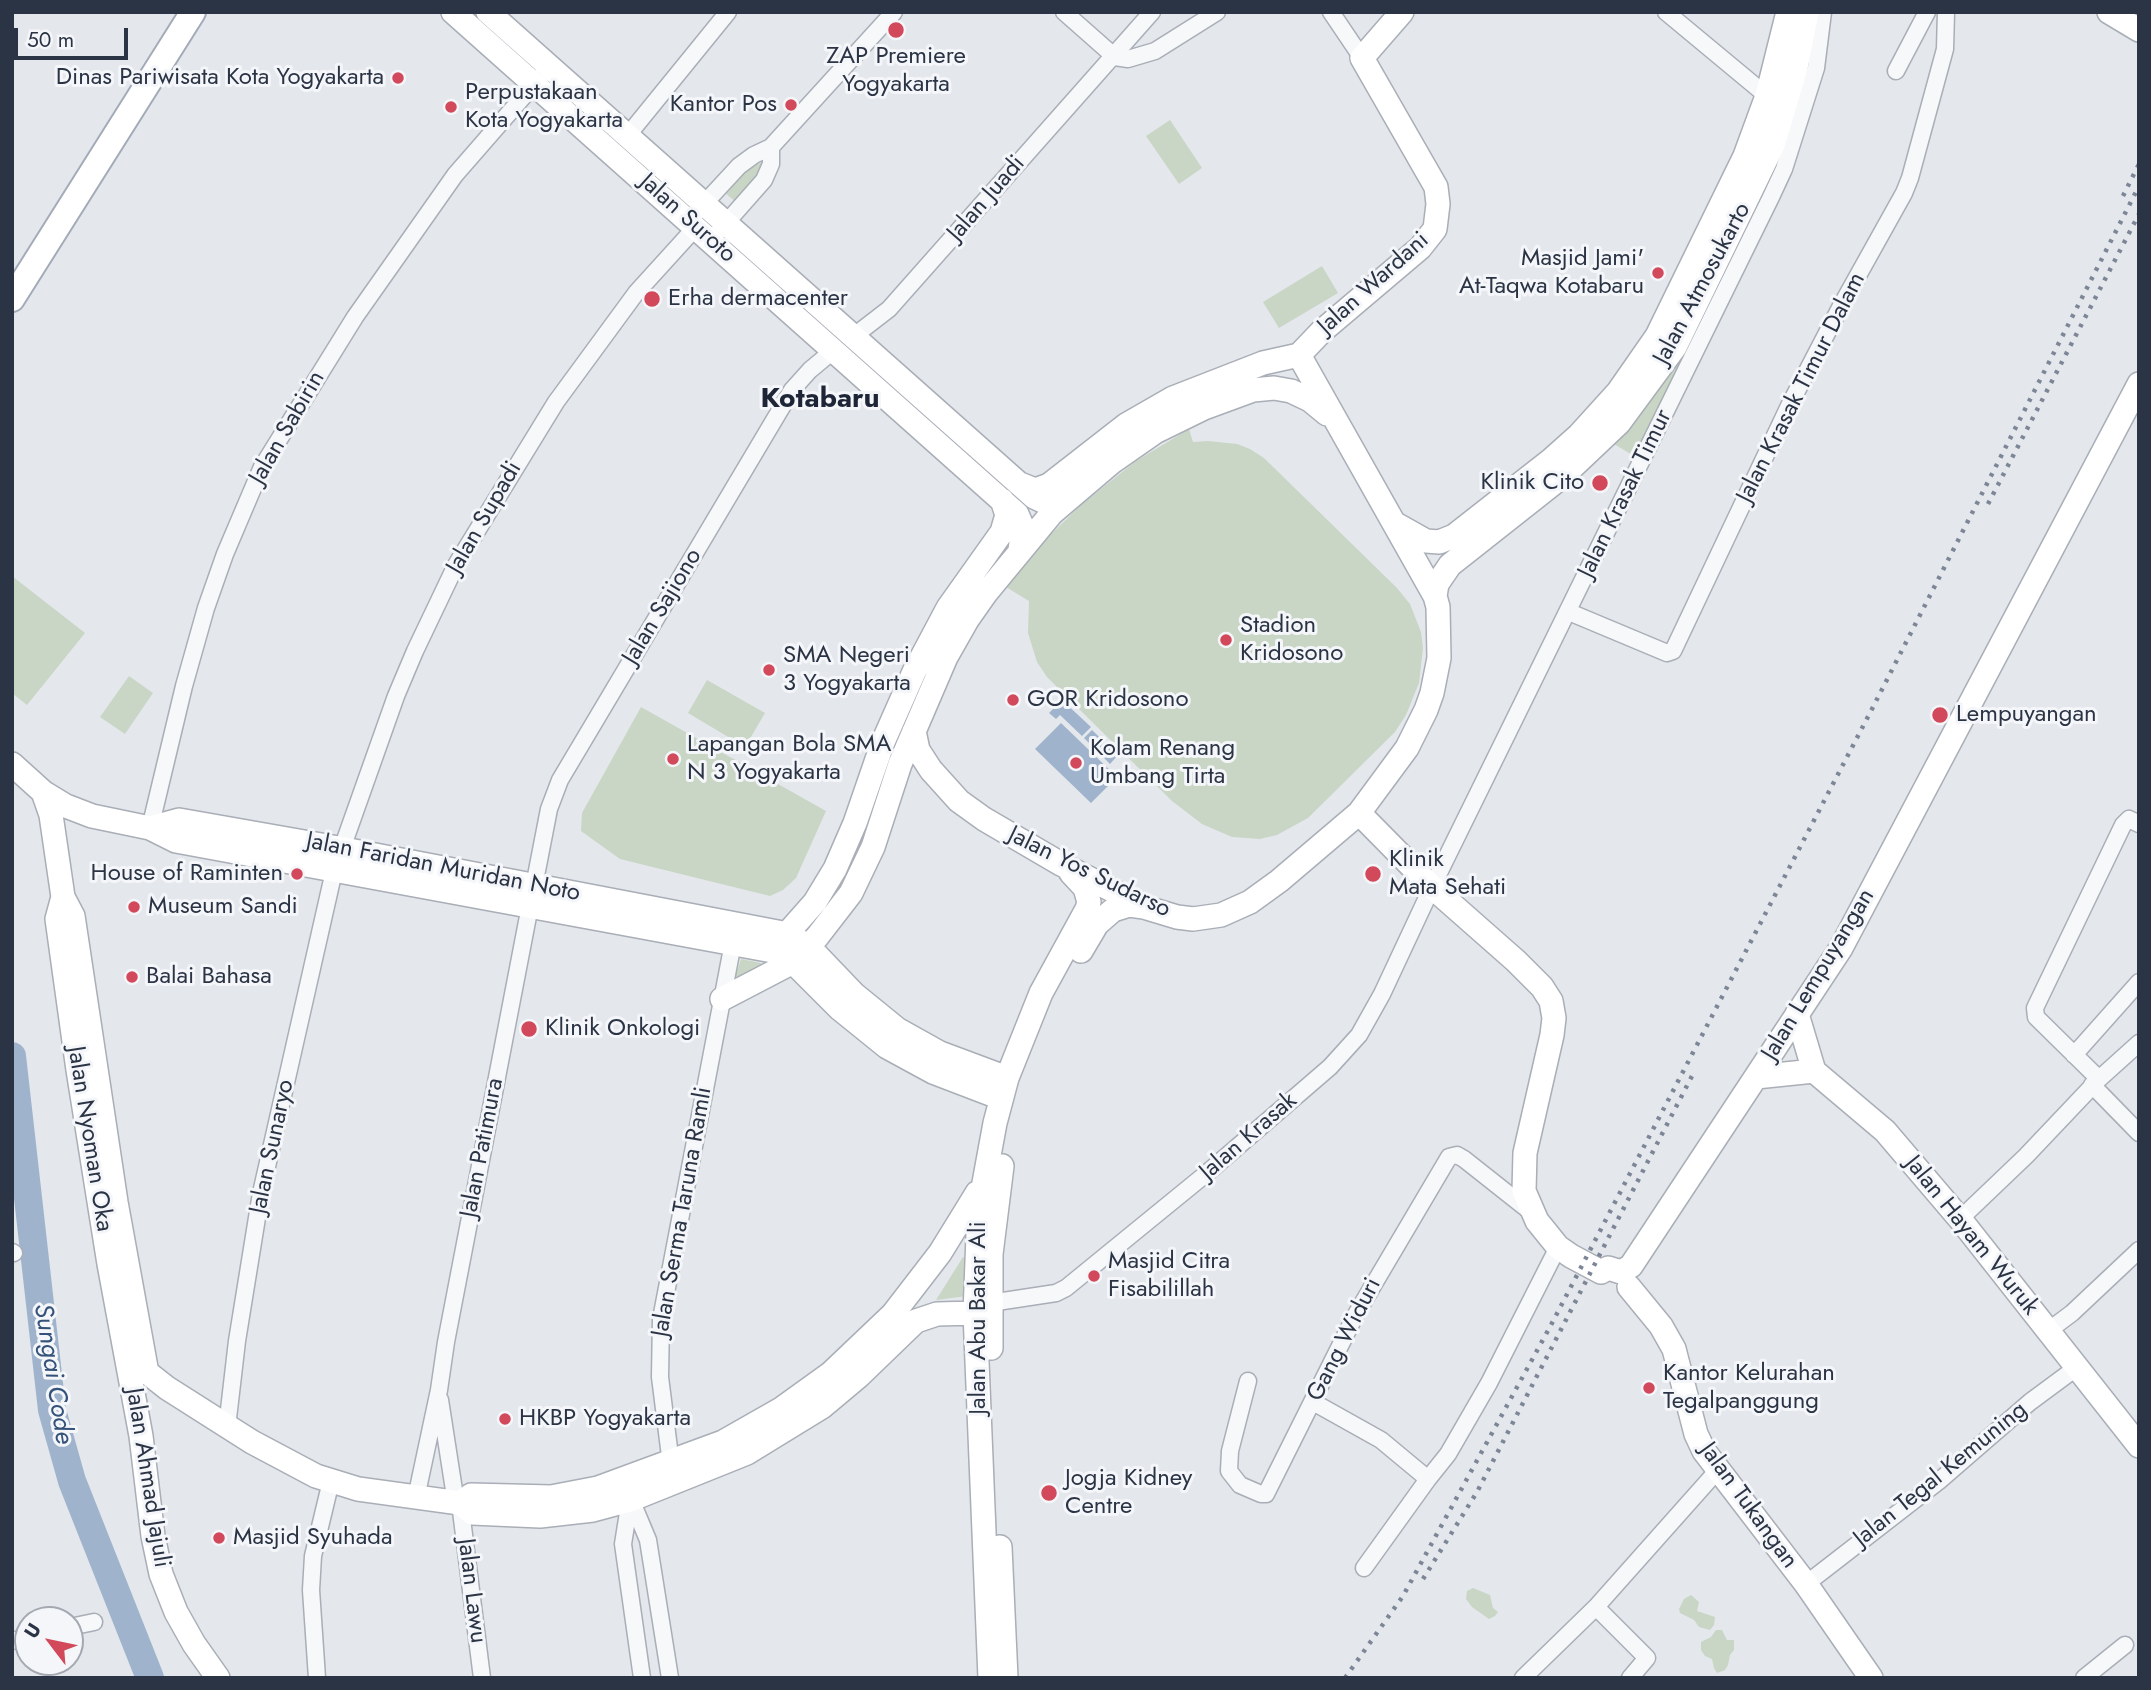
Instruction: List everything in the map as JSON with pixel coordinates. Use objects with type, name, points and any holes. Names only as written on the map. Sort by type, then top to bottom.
[{"type":"main road","points":[[12,299],[193,12]]},
{"type":"street","name":"Jalan Suroto","points":[[453,12],[628,135],[705,223],[854,336],[1010,491],[1022,523],[1020,550]]},
{"type":"street","name":"Jalan Suroto","points":[[488,12],[542,75],[705,223],[834,351],[1010,491],[1042,502],[1059,501],[1072,495]]},
{"type":"street","points":[[628,135],[728,12]]},
{"type":"street","points":[[705,223],[745,161],[771,147],[894,12]]},
{"type":"street","points":[[1064,12],[1115,57],[1128,59],[1155,51],[1217,12]]},
{"type":"street","name":"Jalan Juadi","points":[[854,336],[890,309],[1152,12]]},
{"type":"street","points":[[1331,12],[1362,58],[1402,12]]},
{"type":"street","points":[[1665,12],[1784,109]]},
{"type":"street","name":"Jalan Atmosukarto","points":[[1784,109],[1788,12]]},
{"type":"street","name":"Jalan Atmosukarto","points":[[1435,596],[1440,579],[1450,565],[1612,416],[1632,374],[1675,347],[1745,156],[1784,109],[1807,12]]},
{"type":"street","name":"Jalan Krasak Timur","points":[[1432,887],[1569,612],[1675,347],[1771,197],[1784,169],[1784,109],[1816,68],[1823,12]]},
{"type":"street","points":[[1896,71],[1927,12]]},
{"type":"street","name":"Jalan Krasak Timur Dalam","points":[[1569,612],[1667,653],[1673,651],[1795,395],[1904,193],[1945,50],[1946,12]]},
{"type":"street","points":[[2117,13],[2139,28]]},
{"type":"street","name":"Jalan Wardani","points":[[1299,355],[1322,331],[1420,248],[1435,229],[1437,222],[1436,187],[1362,58]]},
{"type":"street","name":"Jalan Sabirin","points":[[150,828],[206,608],[225,554],[262,467],[355,317],[455,175],[542,75]]},
{"type":"street","points":[[705,223],[764,180],[771,164],[771,147]]},
{"type":"street","name":"Jalan Supadi","points":[[334,871],[408,668],[439,599],[467,547],[556,402],[587,357],[636,292],[705,223]]},
{"type":"street","points":[[834,351],[854,336]]},
{"type":"street","name":"Jalan Sajiono","points":[[532,896],[549,809],[560,780],[792,390],[810,370],[834,351]]},
{"type":"street","points":[[722,999],[801,955],[851,893],[867,863],[914,730],[946,657],[958,614],[1002,532],[1010,491],[1044,487],[1107,438],[1157,406],[1263,363],[1299,355]]},
{"type":"street","name":"Jalan Yos Sudarso","points":[[914,730],[918,750],[924,761],[959,801],[984,819],[1061,864],[1147,908],[1177,918],[1193,919],[1235,910],[1279,881],[1359,813],[1406,748],[1432,693],[1439,658],[1438,607],[1435,596],[1299,355]]},
{"type":"street","name":"Jalan Lempuyangan","points":[[1629,1287],[1640,1277],[1765,1076],[1797,1014],[1841,948],[2139,384]]},
{"type":"street","points":[[1004,1088],[940,1053],[892,1038],[862,1001],[801,955],[779,942],[815,902],[835,870],[850,837],[883,742],[914,672],[958,614],[1043,523],[1112,462],[1155,432],[1204,408],[1252,390],[1273,388],[1292,391],[1319,407],[1337,425]]},
{"type":"street","name":"Jalan Atmosukarto","points":[[1391,521],[1426,541],[1447,540],[1558,468]]},
{"type":"street","name":"Jalan Faridan Muridan Noto","points":[[12,764],[43,792],[79,812],[150,828],[176,841],[334,871],[532,896],[779,942]]},
{"type":"street","name":"Jalan Nyoman Oka","points":[[43,792],[51,815],[63,897],[57,919],[108,1203],[125,1347],[134,1361],[147,1373],[227,1427],[302,1469],[358,1489],[458,1503],[471,1495],[551,1497],[627,1490],[672,1472],[747,1452],[803,1420],[859,1376],[919,1319],[982,1308]]},
{"type":"street","points":[[1359,813],[1432,887],[1516,961],[1542,987],[1551,1001],[1554,1018],[1552,1035],[1523,1167],[1524,1191],[1531,1212],[1558,1247],[1601,1272],[1603,1279],[1611,1284],[1629,1287]]},
{"type":"street","points":[[2139,824],[2129,819],[2123,825],[2035,1008],[2036,1017],[2074,1055],[2139,1133]]},
{"type":"street","name":"Jalan Faridan Muridan Noto","points":[[150,828],[178,820],[344,849],[532,896]]},
{"type":"street","name":"Jalan Abu Bakar Ali","points":[[1006,1678],[982,1308],[975,1250],[983,1182],[1004,1088],[1041,993],[1089,902],[1085,888],[1061,864]]},
{"type":"street","name":"Jalan Sunaryo","points":[[227,1427],[237,1341],[261,1193],[334,871]]},
{"type":"street","name":"Jalan Krasak","points":[[982,1308],[1056,1293],[1066,1288],[1207,1173],[1337,1061],[1359,1035],[1371,1014],[1432,887]]},
{"type":"street","name":"Jalan Patimura","points":[[416,1498],[439,1390],[532,896]]},
{"type":"street","name":"Jalan Abu Bakar Ali","points":[[990,1678],[982,1308],[998,1190],[1016,1100],[1033,1050],[1055,1000],[1097,924],[1121,906],[1147,908]]},
{"type":"street","name":"Jalan Serma Taruna Ramli","points":[[672,1472],[660,1377],[661,1318],[735,933]]},
{"type":"street","points":[[2074,1055],[2139,982]]},
{"type":"street","points":[[1765,1076],[1814,1071],[1797,1014]]},
{"type":"street","points":[[1960,1219],[2026,1156],[2095,1082],[2139,1043]]},
{"type":"street","name":"Jalan Hayam Wuruk","points":[[1814,1071],[1885,1131],[1960,1219],[2139,1446]]},
{"type":"street","name":"Jalan Lempuyangan","points":[[1601,1272],[1608,1268],[1621,1272],[1631,1266],[1765,1076]]},
{"type":"street","name":"Gang Widuri","points":[[1248,1381],[1230,1451],[1229,1471],[1236,1482],[1266,1494],[1355,1316],[1449,1157],[1457,1155],[1464,1159],[1531,1212]]},
{"type":"street","name":"Jalan Nyoman Oka","points":[[672,1472],[799,1398],[850,1356],[908,1296],[954,1232],[983,1182]]},
{"type":"street","points":[[1364,1568],[1448,1454],[1489,1383],[1558,1247]]},
{"type":"street","points":[[2048,1331],[2082,1304],[2139,1250]]},
{"type":"street","name":"Jalan Nyoman Oka","points":[[117,1263],[147,1373]]},
{"type":"street","name":"Jalan Tukangan","points":[[1629,1287],[1661,1326],[1674,1349],[1699,1443],[1717,1471],[1806,1584],[1871,1678]]},
{"type":"street","name":"Jalan Ahmad Jajuli","points":[[125,1347],[141,1436],[153,1536],[162,1574],[176,1612],[218,1678]]},
{"type":"street","name":"Jalan Tegal Kemuning","points":[[1806,1584],[1939,1481],[2029,1402],[2076,1368]]},
{"type":"street","name":"Jalan Patimura","points":[[439,1390],[458,1503]]},
{"type":"street","points":[[1312,1402],[1381,1440],[1428,1479]]},
{"type":"street","points":[[1523,1678],[1596,1606],[1717,1471]]},
{"type":"street","points":[[317,1678],[310,1590],[313,1556],[331,1481]]},
{"type":"street","points":[[627,1490],[623,1544],[642,1678]]},
{"type":"street","points":[[627,1490],[648,1540],[670,1678]]},
{"type":"street","name":"Jalan Lawu","points":[[458,1503],[482,1678]]},
{"type":"street","points":[[1596,1606],[1647,1658],[1630,1678]]},
{"type":"street","points":[[84,1624],[94,1622]]},
{"type":"street","points":[[2084,1678],[2125,1645]]},
{"type":"green space","points":[[1170,120],[1202,168],[1179,184],[1146,136]]},
{"type":"green space","points":[[762,162],[763,168],[738,204],[723,191],[740,174]]},
{"type":"green space","points":[[1322,266],[1338,293],[1279,328],[1263,302]]},
{"type":"green space","points":[[1680,361],[1684,364],[1634,456],[1614,444],[1631,426]]},
{"type":"green space","name":"Stadion Kridosono","points":[[1189,429],[1193,442],[1237,444],[1264,458],[1397,588],[1410,604],[1421,632],[1423,648],[1419,683],[1406,715],[1395,732],[1308,818],[1277,835],[1260,839],[1232,837],[1202,824],[1172,801],[1073,703],[1047,677],[1037,662],[1028,633],[1029,601],[1006,587],[1048,537],[1082,504],[1136,461]]},
{"type":"green space","points":[[12,576],[85,633],[27,705],[12,693]]},
{"type":"green space","points":[[129,676],[153,693],[125,734],[100,717]]},
{"type":"green space","points":[[707,680],[765,713],[745,747],[688,713]]},
{"type":"green space","name":"Lapangan Bola SMA N 3 Yogyakarta","points":[[641,707],[826,811],[796,878],[783,890],[770,896],[620,859],[581,831],[582,813]]},
{"type":"green space","points":[[872,800],[879,802],[862,859],[826,910],[824,906]]},
{"type":"green space","points":[[741,959],[761,963],[763,969],[733,984]]},
{"type":"green space","points":[[963,1257],[966,1258],[967,1296],[936,1300]]},
{"type":"green space","points":[[1473,1588],[1490,1595],[1493,1608],[1498,1612],[1495,1616],[1489,1619],[1472,1607],[1466,1599],[1467,1591]]},
{"type":"green space","points":[[1691,1595],[1699,1602],[1697,1611],[1715,1617],[1710,1630],[1699,1627],[1694,1620],[1680,1613],[1684,1599]]},
{"type":"green space","points":[[1716,1630],[1722,1630],[1727,1640],[1734,1640],[1734,1650],[1728,1665],[1725,1670],[1717,1673],[1712,1659],[1705,1656],[1701,1650],[1701,1642],[1711,1637]]},
{"type":"water","points":[[1062,700],[1091,727],[1082,736],[1060,715],[1056,719],[1049,713]]},
{"type":"water","name":"Kolam Renang Umbang Tirta","points":[[1061,723],[1117,777],[1091,803],[1035,749]]},
{"type":"water","points":[[1092,730],[1118,755],[1110,764],[1084,738]]},
{"type":"waterway","name":"Sungai Code","points":[[12,1056],[52,1410],[72,1481],[150,1678]]},
{"type":"railway","points":[[2123,196],[2139,164]]},
{"type":"railway","points":[[1345,1678],[1403,1596],[1551,1325],[1872,709],[2139,186]]},
{"type":"railway","points":[[1988,504],[2139,214]]},
{"type":"railway","points":[[1423,1579],[1477,1492],[1692,1076]]},
{"type":"place","name":"ZAP Premiere Yogyakarta","points":[[896,30]]},
{"type":"place","name":"Dinas Pariwisata Kota Yogyakarta","points":[[398,78]]},
{"type":"place","name":"Kantor Pos","points":[[791,105]]},
{"type":"place","name":"Perpustakaan Kota Yogyakarta","points":[[451,107]]},
{"type":"place","name":"Masjid Jami' At-Taqwa Kotabaru","points":[[1658,273]]},
{"type":"place","name":"Erha dermacenter","points":[[652,299]]},
{"type":"place","name":"Klinik Cito","points":[[1600,483]]},
{"type":"place","name":"Stadion Kridosono","points":[[1226,640]]},
{"type":"place","name":"SMA Negeri 3 Yogyakarta","points":[[769,670]]},
{"type":"place","name":"GOR Kridosono","points":[[1013,700]]},
{"type":"place","name":"Lempuyangan","points":[[1940,715]]},
{"type":"place","name":"Lapangan Bola SMA N 3 Yogyakarta","points":[[673,759]]},
{"type":"place","name":"Kolam Renang Umbang Tirta","points":[[1076,763]]},
{"type":"place","name":"House of Raminten","points":[[297,874]]},
{"type":"place","name":"Klinik Mata Sehati","points":[[1373,874]]},
{"type":"place","name":"Museum Sandi","points":[[134,907]]},
{"type":"place","name":"Balai Bahasa","points":[[132,977]]},
{"type":"place","name":"Klinik Onkologi","points":[[529,1029]]},
{"type":"place","name":"Masjid Citra Fisabilillah","points":[[1094,1276]]},
{"type":"place","name":"Kantor Kelurahan Tegalpanggung","points":[[1649,1388]]},
{"type":"place","name":"HKBP Yogyakarta","points":[[505,1419]]},
{"type":"place","name":"Jogja Kidney Centre","points":[[1049,1493]]},
{"type":"place","name":"Masjid Syuhada","points":[[219,1538]]},
{"type":"district","name":"Kotabaru","points":[[820,400]]}]
